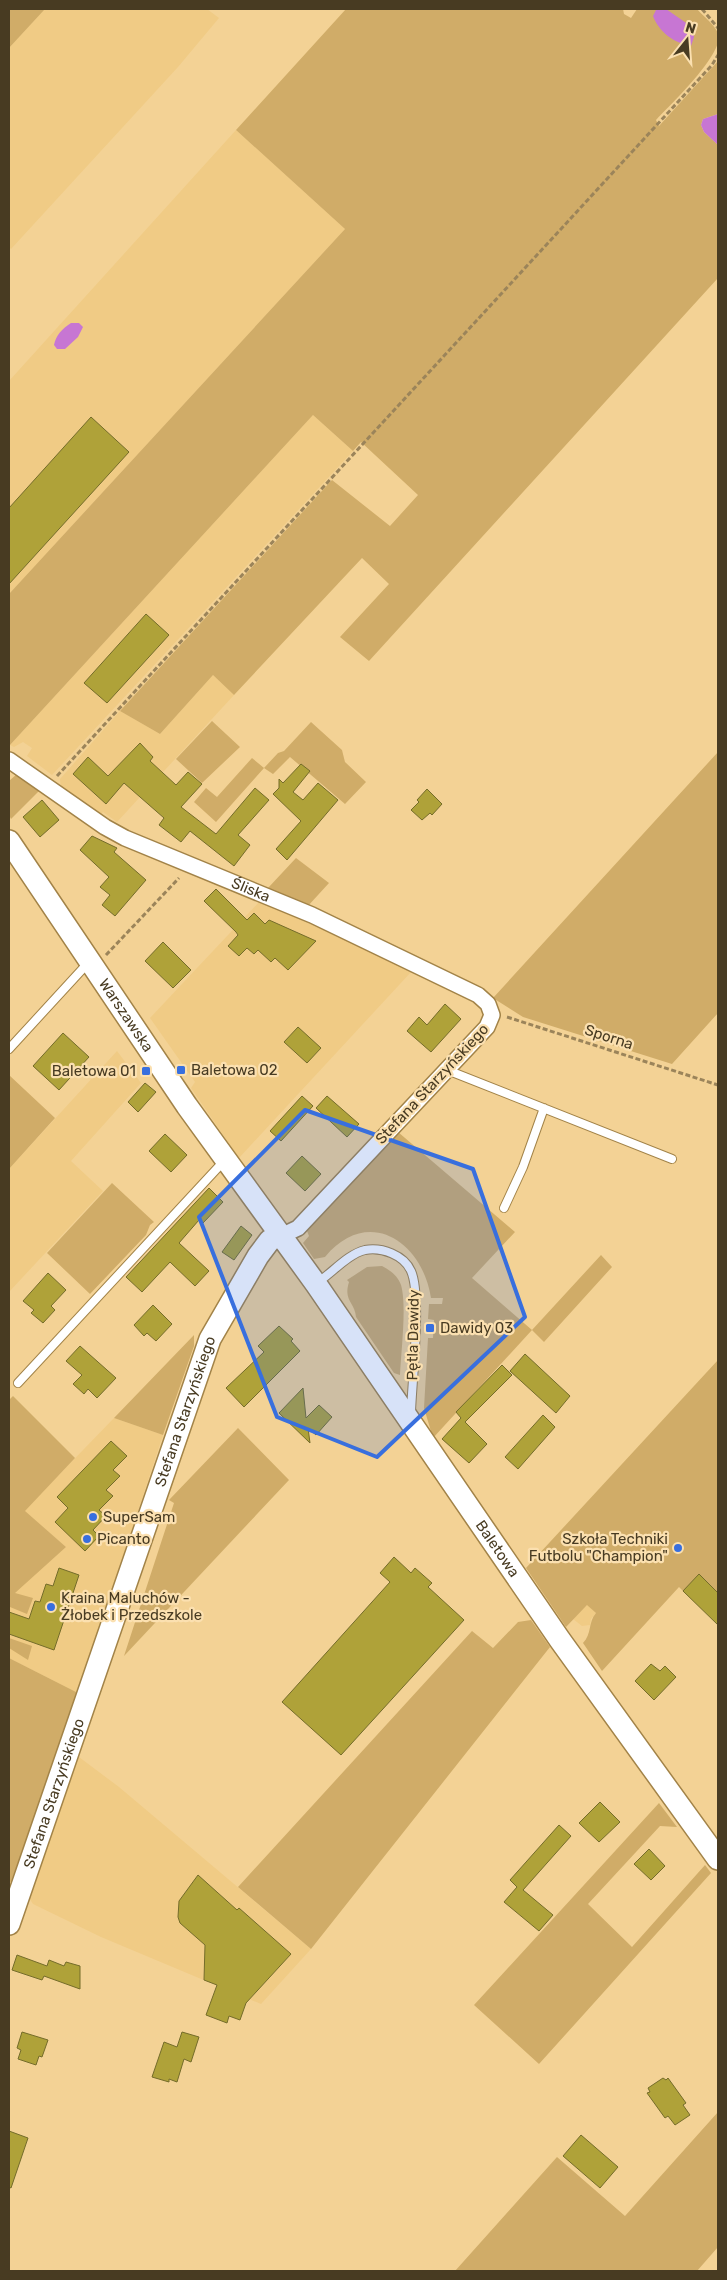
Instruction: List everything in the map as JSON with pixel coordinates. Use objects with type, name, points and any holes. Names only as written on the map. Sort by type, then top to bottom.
[{"type":"street","name":"Śliska","points":[[9,760],[105,827],[190,866],[312,915],[427,970],[484,1000],[492,1015]]},
{"type":"street","name":"Warszawska","points":[[9,841],[91,965],[225,1159],[281,1236]]},
{"type":"street","name":"Stefana Starzyńskiego","points":[[9,1924],[210,1339],[266,1244],[298,1228],[447,1070],[486,1027],[492,1015]]},
{"type":"street","name":"Baletowa","points":[[281,1236],[316,1284],[560,1640],[718,1859]]},
{"type":"lane","points":[[9,1049],[91,965]]},
{"type":"lane","points":[[447,1070],[672,1159]]},
{"type":"lane","points":[[504,1208],[523,1167],[544,1108]]},
{"type":"lane","points":[[18,1383],[225,1159]]},
{"type":"lane","name":"Pętla Dawidy","points":[[316,1284],[355,1254],[365,1250],[379,1249],[390,1252],[401,1259],[411,1270],[416,1291],[410,1423]]},
{"type":"path","points":[[702,9],[718,28]]},
{"type":"path","points":[[48,786],[712,65],[718,55]]},
{"type":"path","points":[[91,965],[190,866]]},
{"type":"path","name":"Sporna","points":[[492,1015],[513,1018],[718,1085]]},
{"type":"highlighted area","points":[[305,1110],[473,1169],[525,1317],[377,1457],[277,1417],[199,1217]]},
{"type":"shaded area","points":[[9,9],[45,9],[9,48]]},
{"type":"shaded area","points":[[45,9],[207,9],[219,18],[178,67],[11,249],[9,247],[9,48]]},
{"type":"shaded area","points":[[346,9],[623,9],[624,14],[631,18],[637,9],[697,9],[718,33],[718,42],[706,65],[656,120],[659,126],[718,61],[718,114],[703,119],[701,125],[704,132],[718,145],[718,278],[369,661],[340,637],[389,584],[362,558],[234,695],[213,675],[160,734],[120,711],[332,480],[390,526],[418,495],[361,442],[353,451],[313,415],[10,745],[9,594],[345,229],[236,130]]},
{"type":"shaded area","points":[[666,9],[692,27],[694,37],[691,46],[673,39],[659,27],[653,16],[656,10]]},
{"type":"shaded area","points":[[718,114],[718,145],[704,132],[701,125],[703,119]]},
{"type":"shaded area","points":[[236,130],[345,229],[9,594],[9,381]]},
{"type":"shaded area","points":[[71,323],[79,323],[83,327],[78,337],[65,349],[57,349],[54,345],[56,338]]},
{"type":"shaded area","points":[[313,415],[353,451],[52,775],[27,756],[32,748],[23,742],[14,747],[10,745]]},
{"type":"shaded area","points":[[213,675],[234,695],[117,822],[103,812],[100,816],[61,789],[60,779],[120,711],[160,734]]},
{"type":"shaded area","points":[[212,721],[240,747],[202,783],[176,759]]},
{"type":"shaded area","points":[[311,722],[342,750],[345,762],[366,782],[345,804],[290,757],[273,774],[264,768],[278,753],[284,751]]},
{"type":"shaded area","points":[[718,752],[718,1013],[672,1064],[523,1017],[493,998]]},
{"type":"shaded area","points":[[252,758],[264,768],[216,822],[194,802],[206,788],[217,797]]},
{"type":"shaded area","points":[[17,774],[41,789],[11,819],[9,815],[9,781]]},
{"type":"shaded area","points":[[296,858],[329,883],[307,907],[268,888]]},
{"type":"shaded area","points":[[260,901],[412,971],[239,1158],[191,1088],[195,1082],[150,1018]]},
{"type":"shaded area","points":[[117,1051],[141,1083],[71,1161],[103,1191],[9,1292],[9,1169]]},
{"type":"shaded area","points":[[9,1075],[55,1118],[9,1169]]},
{"type":"shaded area","points":[[398,1132],[515,1232],[472,1278],[532,1330],[433,1438],[424,1408],[428,1338],[433,1338],[434,1320],[428,1319],[429,1304],[442,1304],[443,1298],[431,1298],[426,1277],[417,1260],[405,1246],[390,1237],[375,1232],[358,1234],[341,1242],[325,1257],[314,1259],[303,1243],[309,1236],[307,1231]]},
{"type":"shaded area","points":[[112,1183],[154,1222],[150,1225],[146,1235],[90,1294],[47,1253]]},
{"type":"shaded area","points":[[601,1255],[612,1267],[544,1342],[532,1330]]},
{"type":"shaded area","points":[[382,1266],[391,1271],[398,1279],[403,1294],[404,1316],[400,1375],[394,1373],[356,1317],[347,1293],[349,1282],[347,1280],[367,1267]]},
{"type":"shaded area","points":[[194,1335],[194,1346],[163,1435],[114,1418]]},
{"type":"shaded area","points":[[718,1360],[718,1593],[699,1575],[683,1591],[679,1587],[602,1671],[583,1643],[588,1636],[596,1613],[587,1605],[566,1627],[526,1568]]},
{"type":"shaded area","points":[[13,1396],[75,1458],[25,1511],[66,1547],[15,1593],[33,1598],[27,1614],[10,1607],[9,1610],[9,1400]]},
{"type":"shaded area","points":[[114,1418],[163,1435],[78,1693],[9,1658],[9,1597],[66,1547],[24,1511]]},
{"type":"shaded area","points":[[238,1428],[289,1480],[124,1656],[174,1503],[169,1500]]},
{"type":"shaded area","points":[[588,1604],[596,1613],[591,1619],[590,1625],[582,1626],[573,1619]]},
{"type":"shaded area","points":[[531,1620],[550,1647],[311,1949],[238,1887],[472,1631],[493,1648],[518,1622]]},
{"type":"shaded area","points":[[9,1638],[32,1646],[28,1660],[9,1648]]},
{"type":"shaded area","points":[[9,1658],[78,1693],[11,1882],[9,1881]]},
{"type":"shaded area","points":[[79,1757],[119,1787],[311,1949],[261,2004],[101,1937],[33,1904],[29,1898]]},
{"type":"shaded area","points":[[659,1803],[677,1827],[660,1826],[588,1904],[632,1947],[705,1865],[711,1873],[539,2064],[474,2005]]},
{"type":"shaded area","points":[[718,2112],[718,2247],[697,2271],[455,2271],[557,2157],[625,2216]]},
{"type":"building","points":[[91,417],[129,452],[9,584],[9,508]]},
{"type":"building","points":[[146,614],[169,635],[107,703],[84,683]]},
{"type":"building","points":[[140,743],[153,757],[150,761],[176,785],[188,772],[202,784],[181,807],[216,834],[255,788],[269,800],[238,835],[250,845],[234,866],[190,831],[181,842],[159,825],[164,818],[124,783],[106,804],[73,774],[88,757],[108,776]]},
{"type":"building","points":[[301,764],[310,771],[293,792],[303,800],[318,783],[338,800],[287,860],[276,849],[301,821],[273,794],[279,788],[279,779],[283,783]]},
{"type":"building","points":[[427,789],[442,804],[432,815],[430,813],[422,820],[411,810],[419,802],[417,800]]},
{"type":"building","points":[[42,800],[59,820],[40,837],[23,817]]},
{"type":"building","points":[[92,836],[117,848],[114,852],[146,880],[115,916],[102,905],[110,895],[100,887],[109,877],[80,850]]},
{"type":"building","points":[[216,889],[247,920],[254,913],[265,924],[269,920],[316,941],[288,970],[275,958],[271,962],[258,950],[254,954],[247,948],[239,956],[228,946],[238,935],[204,901]]},
{"type":"building","points":[[163,942],[191,970],[173,988],[145,961]]},
{"type":"building","points":[[445,1004],[461,1019],[431,1052],[407,1031],[419,1017],[427,1025]]},
{"type":"building","points":[[298,1027],[321,1048],[307,1063],[284,1042]]},
{"type":"building","points":[[63,1033],[89,1057],[59,1090],[33,1066]]},
{"type":"building","points":[[145,1083],[156,1092],[138,1112],[128,1102]]},
{"type":"building","points":[[302,1096],[313,1106],[281,1141],[270,1131]]},
{"type":"building","points":[[327,1096],[359,1124],[347,1137],[316,1108]]},
{"type":"building","points":[[165,1134],[187,1155],[171,1172],[149,1151]]},
{"type":"building","points":[[302,1156],[321,1174],[305,1191],[286,1173]]},
{"type":"building","points":[[209,1188],[223,1202],[203,1223],[199,1220],[179,1243],[209,1271],[195,1286],[170,1262],[142,1292],[126,1277]]},
{"type":"building","points":[[241,1226],[252,1235],[234,1260],[222,1252]]},
{"type":"building","points":[[48,1273],[66,1290],[51,1306],[55,1310],[43,1323],[31,1313],[34,1310],[23,1301]]},
{"type":"building","points":[[153,1305],[172,1324],[156,1341],[147,1333],[144,1336],[134,1325]]},
{"type":"building","points":[[279,1326],[293,1339],[291,1341],[300,1351],[244,1407],[226,1388],[264,1352],[258,1346]]},
{"type":"building","points":[[80,1346],[116,1378],[97,1398],[88,1389],[84,1394],[73,1384],[82,1375],[66,1361]]},
{"type":"building","points":[[525,1354],[570,1396],[556,1413],[510,1371]]},
{"type":"building","points":[[502,1365],[512,1375],[465,1422],[487,1444],[469,1463],[442,1439],[461,1418],[456,1412]]},
{"type":"building","points":[[303,1388],[306,1418],[319,1405],[332,1417],[316,1435],[308,1428],[310,1443],[279,1413]]},
{"type":"building","points":[[543,1415],[555,1427],[518,1469],[505,1457]]},
{"type":"building","points":[[111,1441],[127,1456],[113,1470],[120,1476],[106,1490],[113,1496],[99,1510],[106,1516],[93,1530],[99,1536],[85,1551],[55,1522],[68,1508],[57,1497]]},
{"type":"building","points":[[394,1557],[411,1573],[415,1568],[432,1583],[428,1587],[464,1620],[341,1755],[282,1702],[390,1582],[380,1573]]},
{"type":"building","name":"Kraina Maluchów - Żłobek i Przedszkole","points":[[59,1568],[79,1575],[54,1650],[9,1634],[9,1612],[29,1619],[35,1601],[40,1602],[46,1584],[53,1586]]},
{"type":"building","points":[[699,1574],[718,1593],[718,1625],[683,1591]]},
{"type":"building","points":[[651,1664],[660,1671],[665,1666],[676,1677],[654,1700],[635,1681]]},
{"type":"building","points":[[600,1802],[620,1822],[599,1842],[579,1823]]},
{"type":"building","points":[[559,1825],[571,1836],[523,1890],[553,1915],[539,1931],[504,1902],[517,1887],[510,1880]]},
{"type":"building","points":[[649,1849],[665,1866],[651,1880],[634,1864]]},
{"type":"building","points":[[198,1875],[291,1954],[246,2003],[240,2020],[229,2016],[227,2023],[206,2015],[217,1985],[204,1980],[205,1945],[180,1923],[178,1917],[179,1901]]},
{"type":"building","points":[[17,1955],[47,1966],[49,1960],[64,1966],[66,1962],[80,1966],[80,1989],[44,1976],[42,1980],[12,1970]]},
{"type":"building","points":[[22,2032],[48,2040],[42,2057],[39,2056],[36,2065],[18,2059],[21,2050],[17,2048]]},
{"type":"building","points":[[182,2032],[199,2037],[191,2062],[184,2059],[177,2082],[169,2079],[169,2082],[152,2077],[164,2042],[177,2047]]},
{"type":"building","points":[[663,2078],[666,2080],[668,2078],[686,2103],[683,2105],[690,2115],[675,2125],[668,2116],[665,2118],[647,2093],[650,2092],[648,2088]]},
{"type":"building","points":[[9,2131],[28,2138],[11,2188],[9,2187]]},
{"type":"building","points":[[581,2135],[618,2167],[600,2188],[563,2156]]},
{"type":"place","name":"Baletowa 02","points":[[181,1070]]},
{"type":"place","name":"Baletowa 01","points":[[146,1071]]},
{"type":"place","name":"Dawidy 03","points":[[430,1328]]},
{"type":"place","name":"SuperSam","points":[[93,1517]]},
{"type":"place","name":"Picanto","points":[[87,1539]]},
{"type":"place","name":"Szkoła Techniki Futbolu \"Champion\"","points":[[678,1548]]},
{"type":"place","name":"Kraina Maluchów - Żłobek i Przedszkole","points":[[51,1607]]}]
